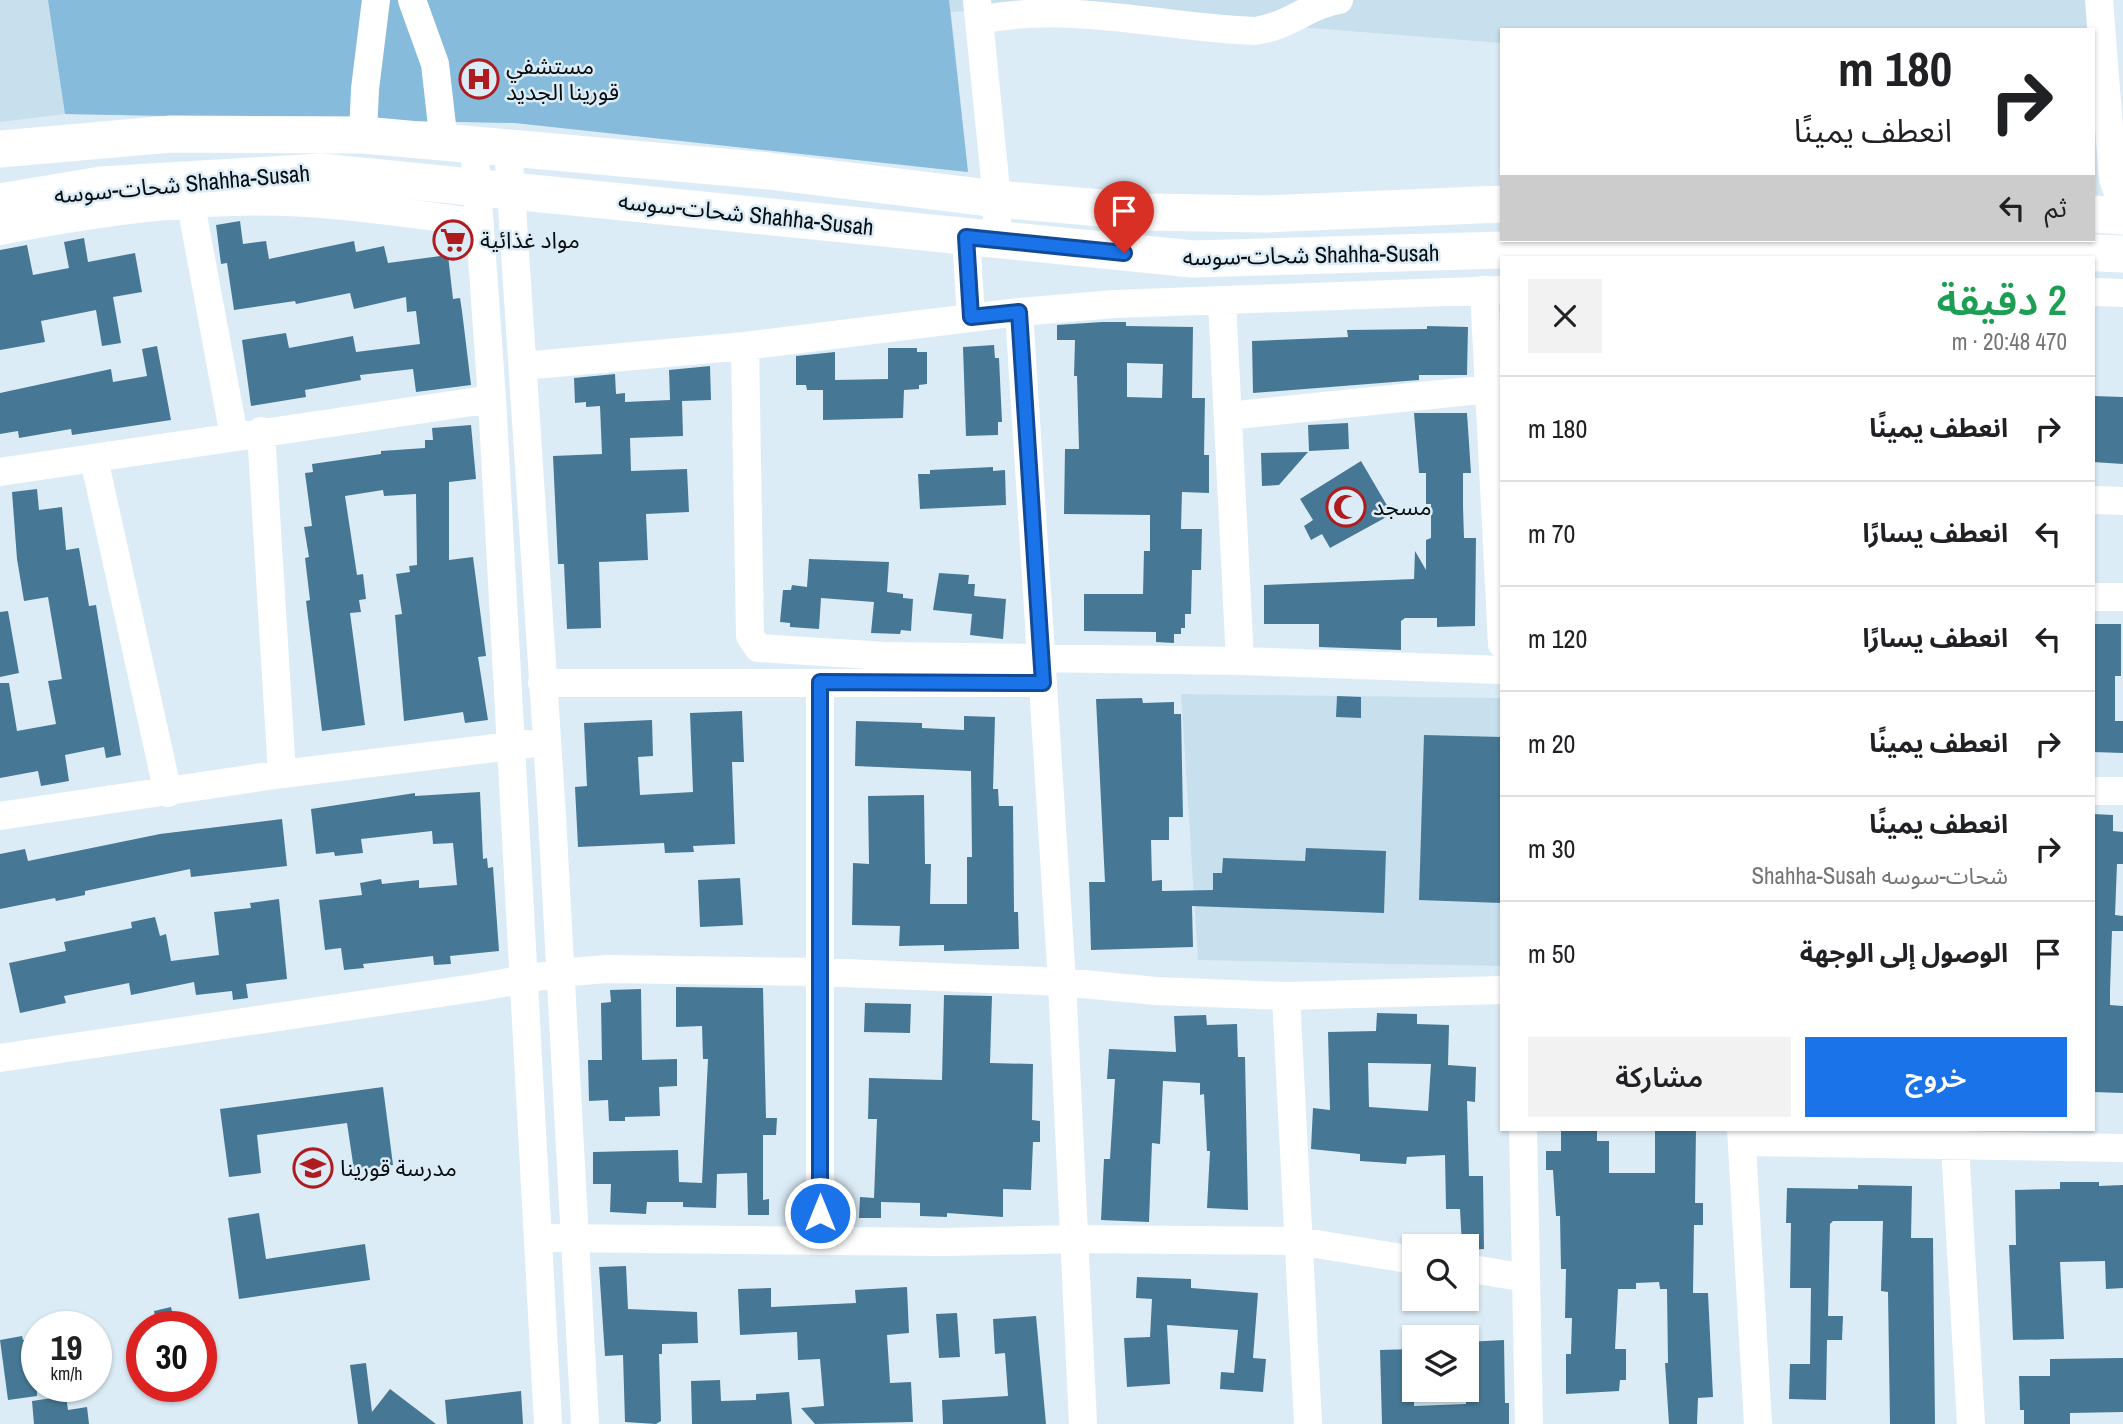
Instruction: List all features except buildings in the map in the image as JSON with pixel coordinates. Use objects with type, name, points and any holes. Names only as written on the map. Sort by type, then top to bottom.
[{"type":"main road","name":"شحات-سوسه Shahha-Susah","points":[[0,149],[171,134],[363,135],[769,171],[997,198],[1147,212],[1264,214],[1500,204]]},
{"type":"main road","name":"شحات-سوسه Shahha-Susah","points":[[0,202],[101,186],[309,173],[494,188],[1149,256],[1242,259],[1691,250],[1829,242],[2123,254]]},
{"type":"main road","points":[[2095,214],[2123,216]]},
{"type":"street","points":[[363,135],[366,78],[376,0]]},
{"type":"street","points":[[412,0],[435,64],[442,103],[475,144],[494,188],[523,366],[585,1424]]},
{"type":"street","points":[[971,317],[982,239],[997,198],[988,9],[1065,11],[1255,30],[1286,24],[1319,5],[1339,0]]},
{"type":"street","points":[[2099,0],[2113,179],[2123,206]]},
{"type":"street","points":[[494,188],[480,223],[525,979],[548,1424]]},
{"type":"street","points":[[0,231],[191,205],[320,203],[480,223]]},
{"type":"street","points":[[191,205],[247,434],[282,774]]},
{"type":"street","points":[[523,366],[745,346],[971,317],[1115,304],[1493,290],[1489,389],[1500,605]]},
{"type":"street","points":[[2095,292],[2123,293]]},
{"type":"street","points":[[1222,301],[1240,661]]},
{"type":"street","points":[[1019,312],[1062,982],[1083,1424]]},
{"type":"street","points":[[745,346],[750,636],[753,645],[764,650],[782,652],[1042,670]]},
{"type":"street","points":[[1228,416],[1489,389]]},
{"type":"street","points":[[0,472],[492,399]]},
{"type":"street","points":[[94,459],[167,793]]},
{"type":"street","points":[[2095,500],[2123,501]]},
{"type":"street","points":[[2095,597],[2123,597]]},
{"type":"street","points":[[542,683],[820,682],[1240,661],[1500,670]]},
{"type":"street","points":[[820,682],[820,1240]]},
{"type":"street","points":[[0,816],[282,774],[510,745],[545,743]]},
{"type":"street","points":[[2095,791],[2123,792]]},
{"type":"street","points":[[0,1058],[559,973],[606,969],[820,972],[1062,982],[1156,990],[1286,996],[1500,990]]},
{"type":"street","points":[[1286,996],[1308,1424]]},
{"type":"street","points":[[1523,1131],[1529,1424]]},
{"type":"street","points":[[1758,1424],[1741,1135],[1955,1137],[2123,1148]]},
{"type":"street","points":[[1955,1137],[1971,1424]]},
{"type":"street","points":[[538,1238],[945,1242],[1076,1239],[1298,1241],[1402,1258]]},
{"type":"street","points":[[1479,1270],[1526,1278]]},
{"type":"shaded area","name":"مستشفي قورينا الجديد","points":[[0,0],[2090,0],[2093,28],[1500,28],[1500,43],[1033,6],[951,12],[968,172],[515,123],[65,114],[0,122]]},
{"type":"shaded area","name":"مستشفي قورينا الجديد","points":[[48,0],[949,0],[968,172],[515,123],[65,114]]},
{"type":"shaded area","points":[[1181,694],[1500,698],[1500,966],[1198,960]]},
{"type":"place","name":"مستشفي قورينا الجديد","points":[[479,79]]},
{"type":"place","name":"مواد غذائية","points":[[453,240]]},
{"type":"place","name":"مسجد","points":[[1346,507]]},
{"type":"place","name":"مدرسة قورينا","points":[[313,1168]]},
{"type":"route","points":[[820,1213],[820,682],[1043,683],[1019,312],[971,317],[966,237],[1124,253]]}]
